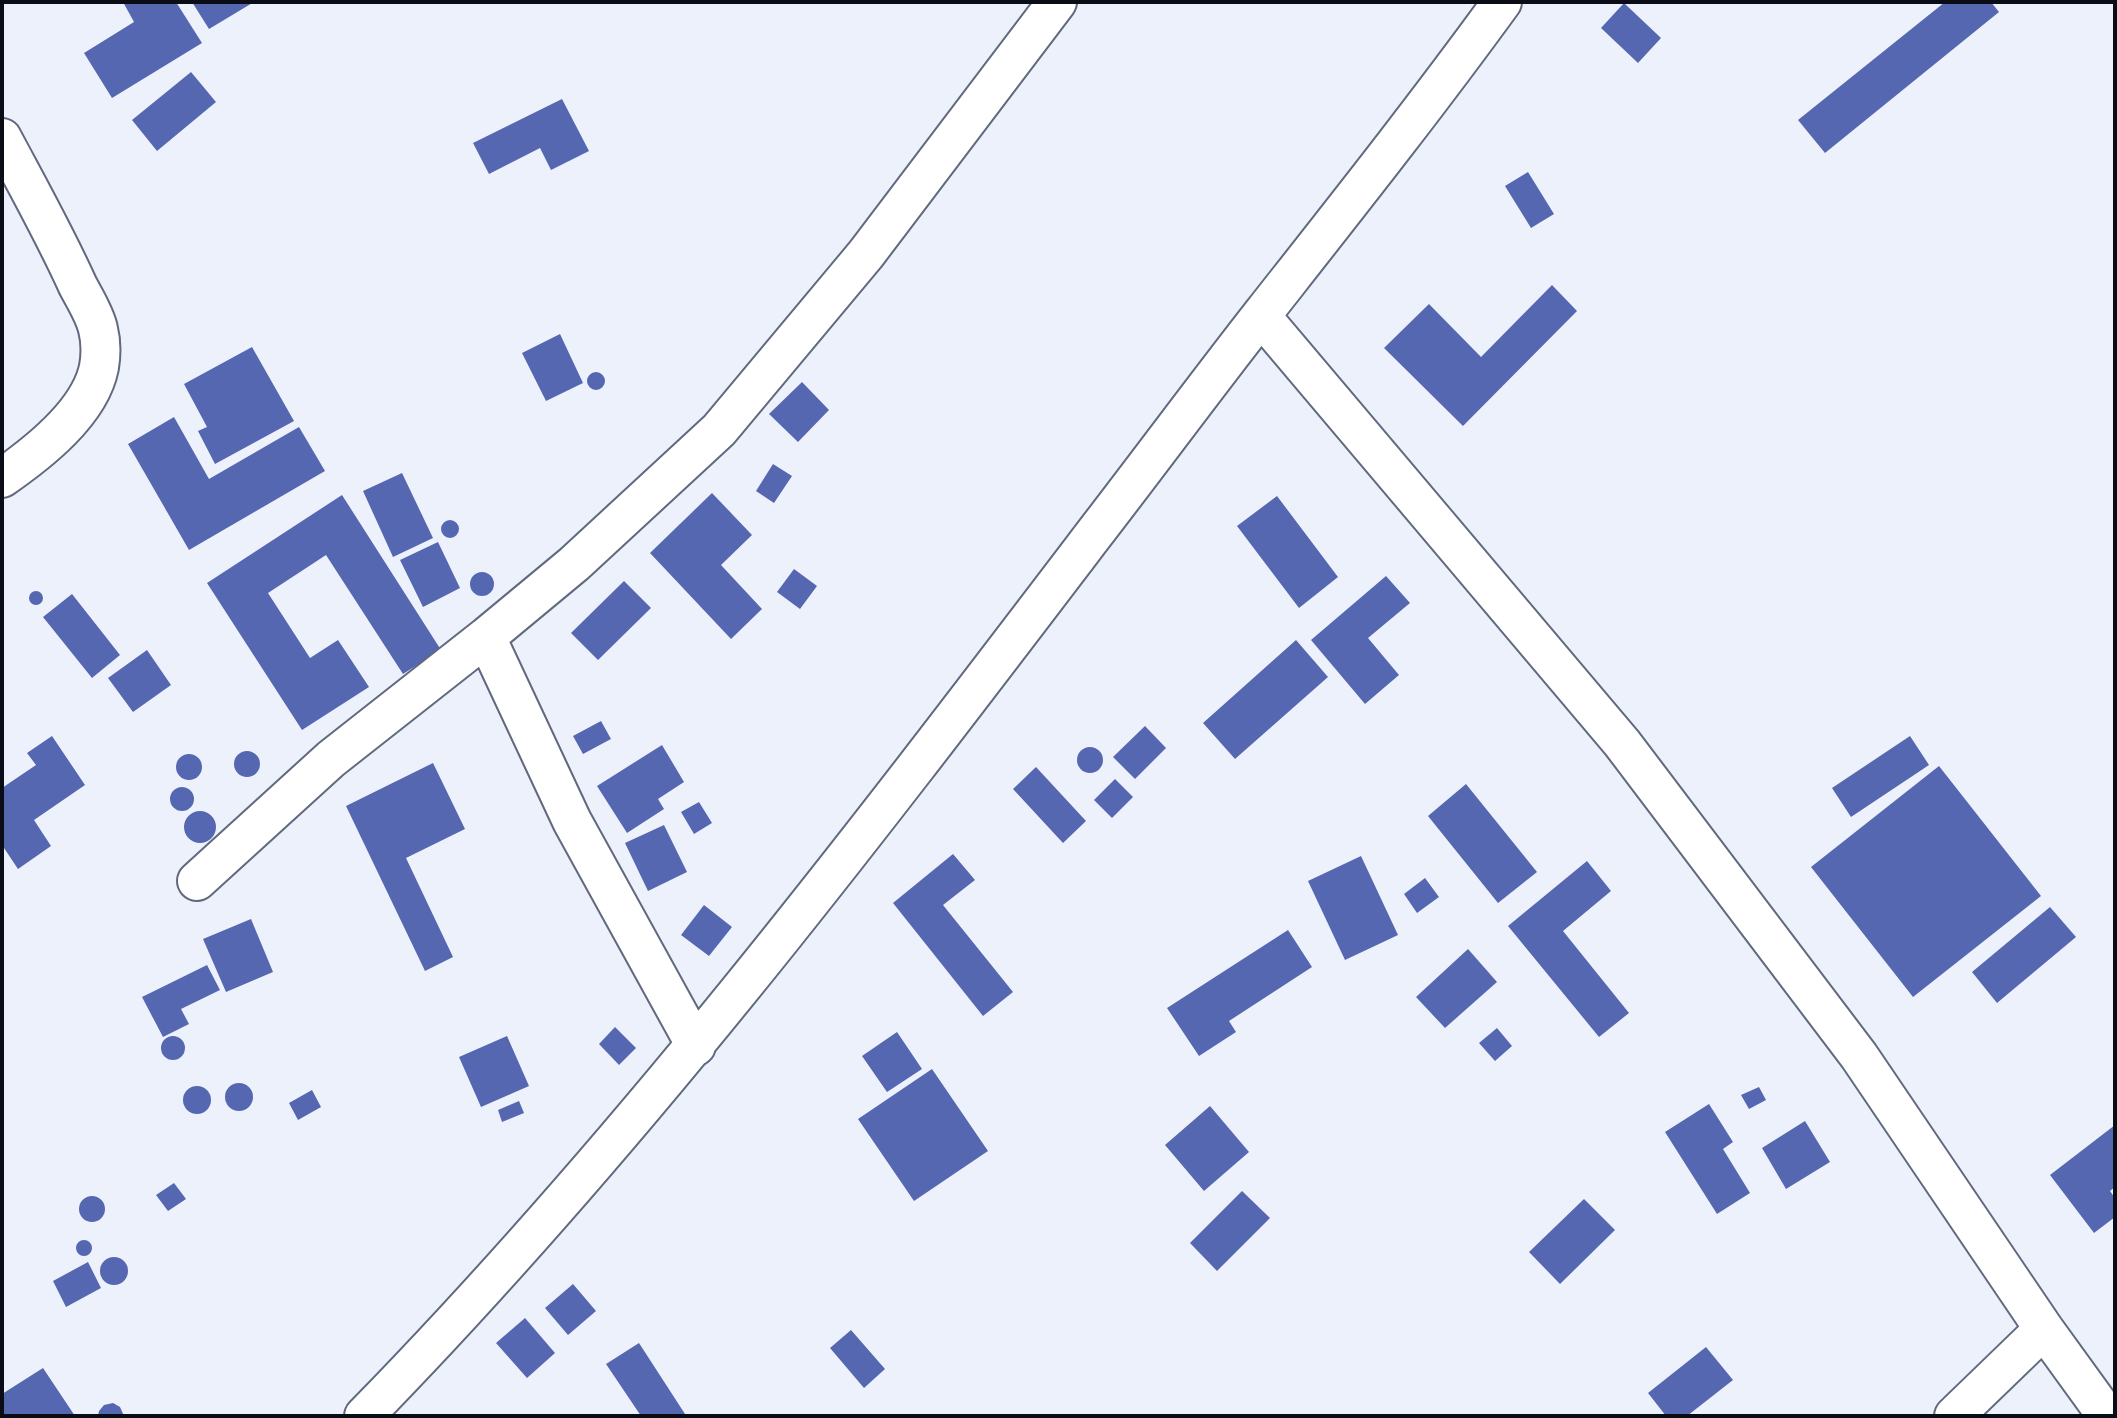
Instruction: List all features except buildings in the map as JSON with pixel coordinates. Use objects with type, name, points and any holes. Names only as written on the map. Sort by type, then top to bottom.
[{"type":"street","points":[[197,881],[331,759],[574,564],[719,430],[866,254],[1057,2]]},
{"type":"street","points":[[364,1416],[516,1252],[696,1046],[871,827],[1261,316],[1435,94],[1502,2]]},
{"type":"street","points":[[2,138],[59,244],[98,328],[100,350],[98,369],[86,399],[37,453],[2,478]]},
{"type":"street","points":[[1261,316],[1622,743],[1859,1056],[2044,1329],[2107,1416]]},
{"type":"street","points":[[486,637],[572,821],[696,1046]]},
{"type":"street","points":[[1954,1416],[2044,1329]]}]
